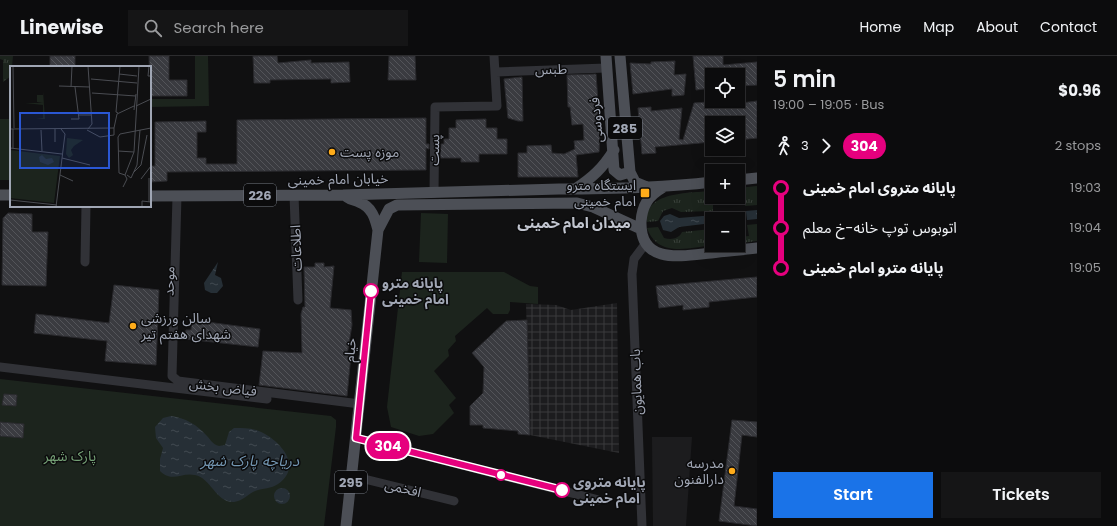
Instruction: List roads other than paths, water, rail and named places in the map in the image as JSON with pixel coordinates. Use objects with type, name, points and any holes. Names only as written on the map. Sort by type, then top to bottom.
[{"type":"main road","name":"فردوسی","points":[[575,189],[590,179],[604,166],[614,150],[606,56]]},
{"type":"main road","name":"فردوسی","points":[[620,56],[630,172]]},
{"type":"main road","points":[[606,68],[620,68]]},
{"type":"main road","points":[[614,150],[614,166],[617,174],[620,175],[630,172],[635,182],[650,188]]},
{"type":"main road","points":[[745,179],[757,178]]},
{"type":"main road","points":[[705,183],[663,188],[646,200],[641,213],[641,229],[649,248],[658,254],[676,257],[757,248]]},
{"type":"main road","name":"226","points":[[575,189],[663,188]]},
{"type":"main road","name":"خیابان امام خمینی","points":[[151,196],[343,195],[575,189]]},
{"type":"main road","name":"خیام","points":[[343,195],[350,200],[363,203],[369,208],[375,216],[378,230],[346,526]]},
{"type":"main road","name":"خیابان امام خمینی","points":[[378,230],[389,209],[397,205],[503,203],[577,203],[593,207],[641,229]]},
{"type":"street","points":[[494,56],[496,72]]},
{"type":"street","name":"طبس","points":[[496,72],[606,68]]},
{"type":"street","name":"پست","points":[[434,193],[435,107],[497,106],[496,72]]},
{"type":"street","name":"اطلاعات","points":[[294,195],[298,300]]},
{"type":"street","name":"موحد","points":[[158,386],[166,377],[174,196]]},
{"type":"street","name":"فیاض بخش","points":[[174,196],[172,376],[178,381],[360,407]]},
{"type":"street","points":[[85,262],[86,207]]},
{"type":"street","name":"باب همایون","points":[[642,526],[632,274],[634,259],[646,243]]},
{"type":"street","name":"فیاض بخش","points":[[0,367],[158,386],[360,407]]},
{"type":"street","points":[[356,438],[599,500]]},
{"type":"street","name":"افخمی","points":[[352,476],[454,500]]},
{"type":"water","points":[[757,210],[757,219],[747,220],[746,211]]},
{"type":"water","points":[[670,214],[679,218],[705,216],[705,224],[679,227],[671,232],[663,230],[660,221],[664,216]]},
{"type":"water","points":[[218,262],[215,275],[221,278],[223,286],[217,293],[211,293],[205,290],[204,283]]},
{"type":"water","name":"دریاچه پارک شهر","points":[[171,416],[182,418],[195,425],[213,443],[219,446],[225,445],[229,432],[234,428],[253,429],[264,434],[279,445],[285,452],[289,469],[286,477],[275,486],[255,491],[234,502],[223,499],[201,477],[190,474],[173,477],[164,474],[160,471],[160,459],[163,448],[156,438],[155,427],[163,418]]},
{"type":"water","points":[[282,488],[289,493],[290,496],[285,503],[282,504],[275,499],[274,496],[279,489]]},
{"type":"place","name":"موزه پست","points":[[332,152]]},
{"type":"place","name":"ایستگاه مترو امام خمینی","points":[[645,193]]},
{"type":"place","name":"پایانه مترو امام خمینی","points":[[371,291]]},
{"type":"place","name":"سالن ورزشی شهدای هفتم تیر","points":[[133,326]]},
{"type":"place","name":"مدرسه دارالفنون","points":[[732,471]]},
{"type":"place","name":"پایانه متروی امام خمینی","points":[[562,490]]},
{"type":"district","name":"میدان امام خمینی","points":[[574,223]]},
{"type":"park label","name":"پارک شهر","points":[[70,456]]}]
